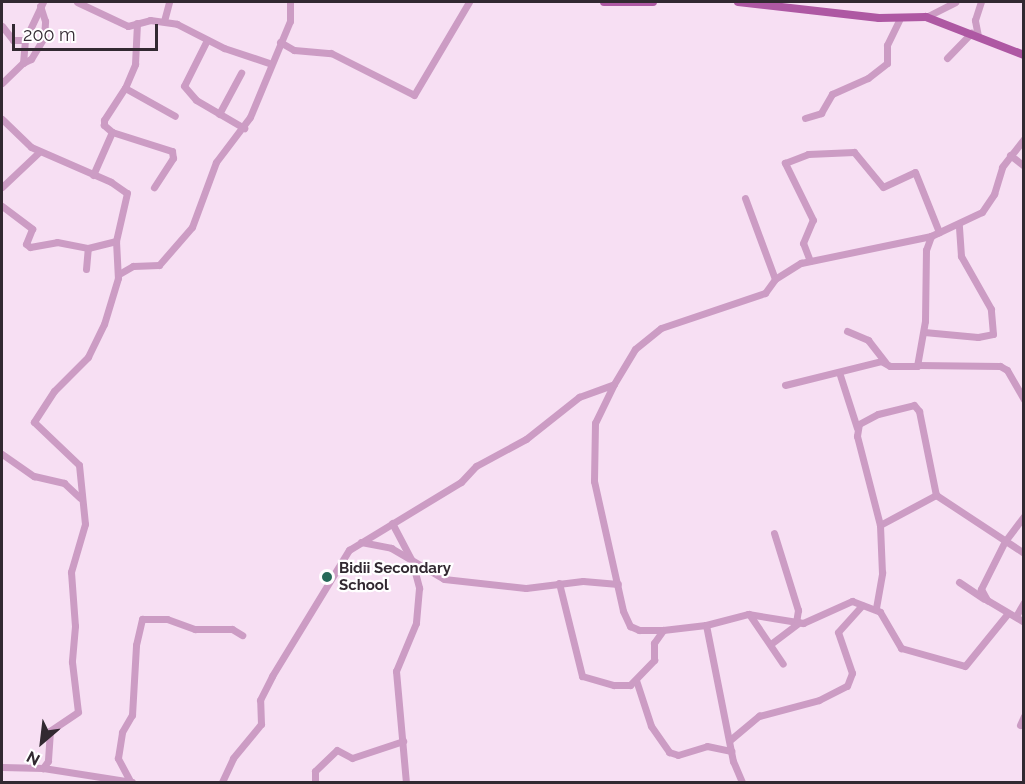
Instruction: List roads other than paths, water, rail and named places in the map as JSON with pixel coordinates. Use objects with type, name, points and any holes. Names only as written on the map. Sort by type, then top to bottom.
[{"type":"main road","points":[[604,2],[654,2]]},
{"type":"main road","points":[[738,2],[900,18],[926,17],[1023,55]]},
{"type":"street","points":[[77,2],[125,25],[164,21],[189,28],[207,40],[269,63]]},
{"type":"street","points":[[164,21],[169,2]]},
{"type":"street","points":[[119,274],[133,266],[155,267],[173,252],[197,218],[216,162],[244,128],[269,63],[290,21],[290,2]]},
{"type":"street","points":[[280,42],[294,50],[331,53],[414,95],[469,2]]},
{"type":"street","points":[[926,17],[955,2]]},
{"type":"street","points":[[947,58],[974,35],[975,20],[981,2]]},
{"type":"street","points":[[23,63],[25,40],[41,4]]},
{"type":"street","points":[[2,83],[23,63],[32,59],[44,37],[45,21],[41,4]]},
{"type":"street","points":[[805,118],[821,113],[832,93],[868,78],[887,63],[887,45],[900,18]]},
{"type":"street","points":[[137,23],[135,64],[125,88],[104,120],[104,125],[112,132],[172,151],[173,158],[154,187]]},
{"type":"street","points":[[2,26],[13,40],[25,40]]},
{"type":"street","points":[[207,40],[184,86],[188,94],[244,128]]},
{"type":"street","points":[[219,114],[241,73]]},
{"type":"street","points":[[125,88],[176,116]]},
{"type":"street","points":[[2,119],[39,152],[93,175],[127,193],[116,241],[119,274],[91,352],[54,391],[34,422],[79,465],[80,498],[85,524],[71,572],[75,626],[72,662],[78,712],[50,731],[48,761],[43,768]]},
{"type":"street","points":[[93,175],[112,132]]},
{"type":"street","points":[[798,623],[749,614],[706,625],[663,630],[639,630],[630,626],[594,480],[594,423],[635,350],[653,333],[712,308],[757,296],[769,290],[776,279],[810,261],[931,236],[959,225],[986,207],[1010,155],[1023,139]]},
{"type":"street","points":[[2,188],[39,152]]},
{"type":"street","points":[[810,261],[803,243],[813,220],[785,163],[808,154],[854,152],[883,187],[915,172],[939,232]]},
{"type":"street","points":[[1010,155],[1023,166]]},
{"type":"street","points":[[745,198],[776,279]]},
{"type":"street","points":[[2,206],[32,229],[26,244],[30,247],[57,242],[88,248],[116,241]]},
{"type":"street","points":[[924,332],[939,335],[993,334],[991,309],[962,256],[959,225]]},
{"type":"street","points":[[918,365],[924,332],[926,250],[931,236]]},
{"type":"street","points":[[86,269],[88,248]]},
{"type":"street","points":[[847,331],[868,340],[885,362]]},
{"type":"street","points":[[785,385],[885,362],[907,369],[918,365],[1000,366],[1007,369],[1023,400]]},
{"type":"street","points":[[839,372],[857,428],[880,525],[882,573],[876,608],[901,648],[960,666],[972,661],[1008,613]]},
{"type":"street","points":[[222,783],[233,758],[261,724],[260,700],[272,676],[312,615],[340,561],[359,543],[461,482],[476,466],[525,439],[579,397],[614,384]]},
{"type":"street","points":[[857,428],[862,421],[878,414],[914,405],[919,411],[936,495],[1023,553]]},
{"type":"street","points":[[2,454],[34,476],[64,483],[80,498]]},
{"type":"street","points":[[880,525],[936,495]]},
{"type":"street","points":[[987,600],[982,585],[1005,540],[1023,516]]},
{"type":"street","points":[[392,523],[412,561],[420,599],[416,623],[396,671],[406,783]]},
{"type":"street","points":[[774,533],[798,610],[798,623]]},
{"type":"street","points":[[359,543],[391,548],[435,575],[454,580],[526,588],[559,583],[618,584]]},
{"type":"street","points":[[959,582],[1023,622]]},
{"type":"street","points":[[559,583],[579,674],[614,685],[630,685],[654,660],[654,643],[663,630]]},
{"type":"street","points":[[772,643],[798,623],[847,602],[876,608]]},
{"type":"street","points":[[1016,616],[1023,602]]},
{"type":"street","points":[[730,740],[759,716],[825,698],[847,686],[852,673],[838,632],[862,605]]},
{"type":"street","points":[[749,614],[772,643],[783,664]]},
{"type":"street","points":[[133,782],[118,758],[122,732],[131,719],[136,645],[142,619],[167,619],[195,629],[232,629],[242,635]]},
{"type":"street","points":[[706,625],[731,751],[742,783]]},
{"type":"street","points":[[636,681],[651,726],[669,752],[678,754],[707,746],[731,751]]},
{"type":"street","points":[[1020,725],[1023,716]]},
{"type":"street","points":[[315,783],[315,771],[337,750],[352,758],[403,741]]},
{"type":"street","points":[[2,767],[43,768],[133,782]]},
{"type":"place","name":"Bidii Secondary School","points":[[327,577]]}]
